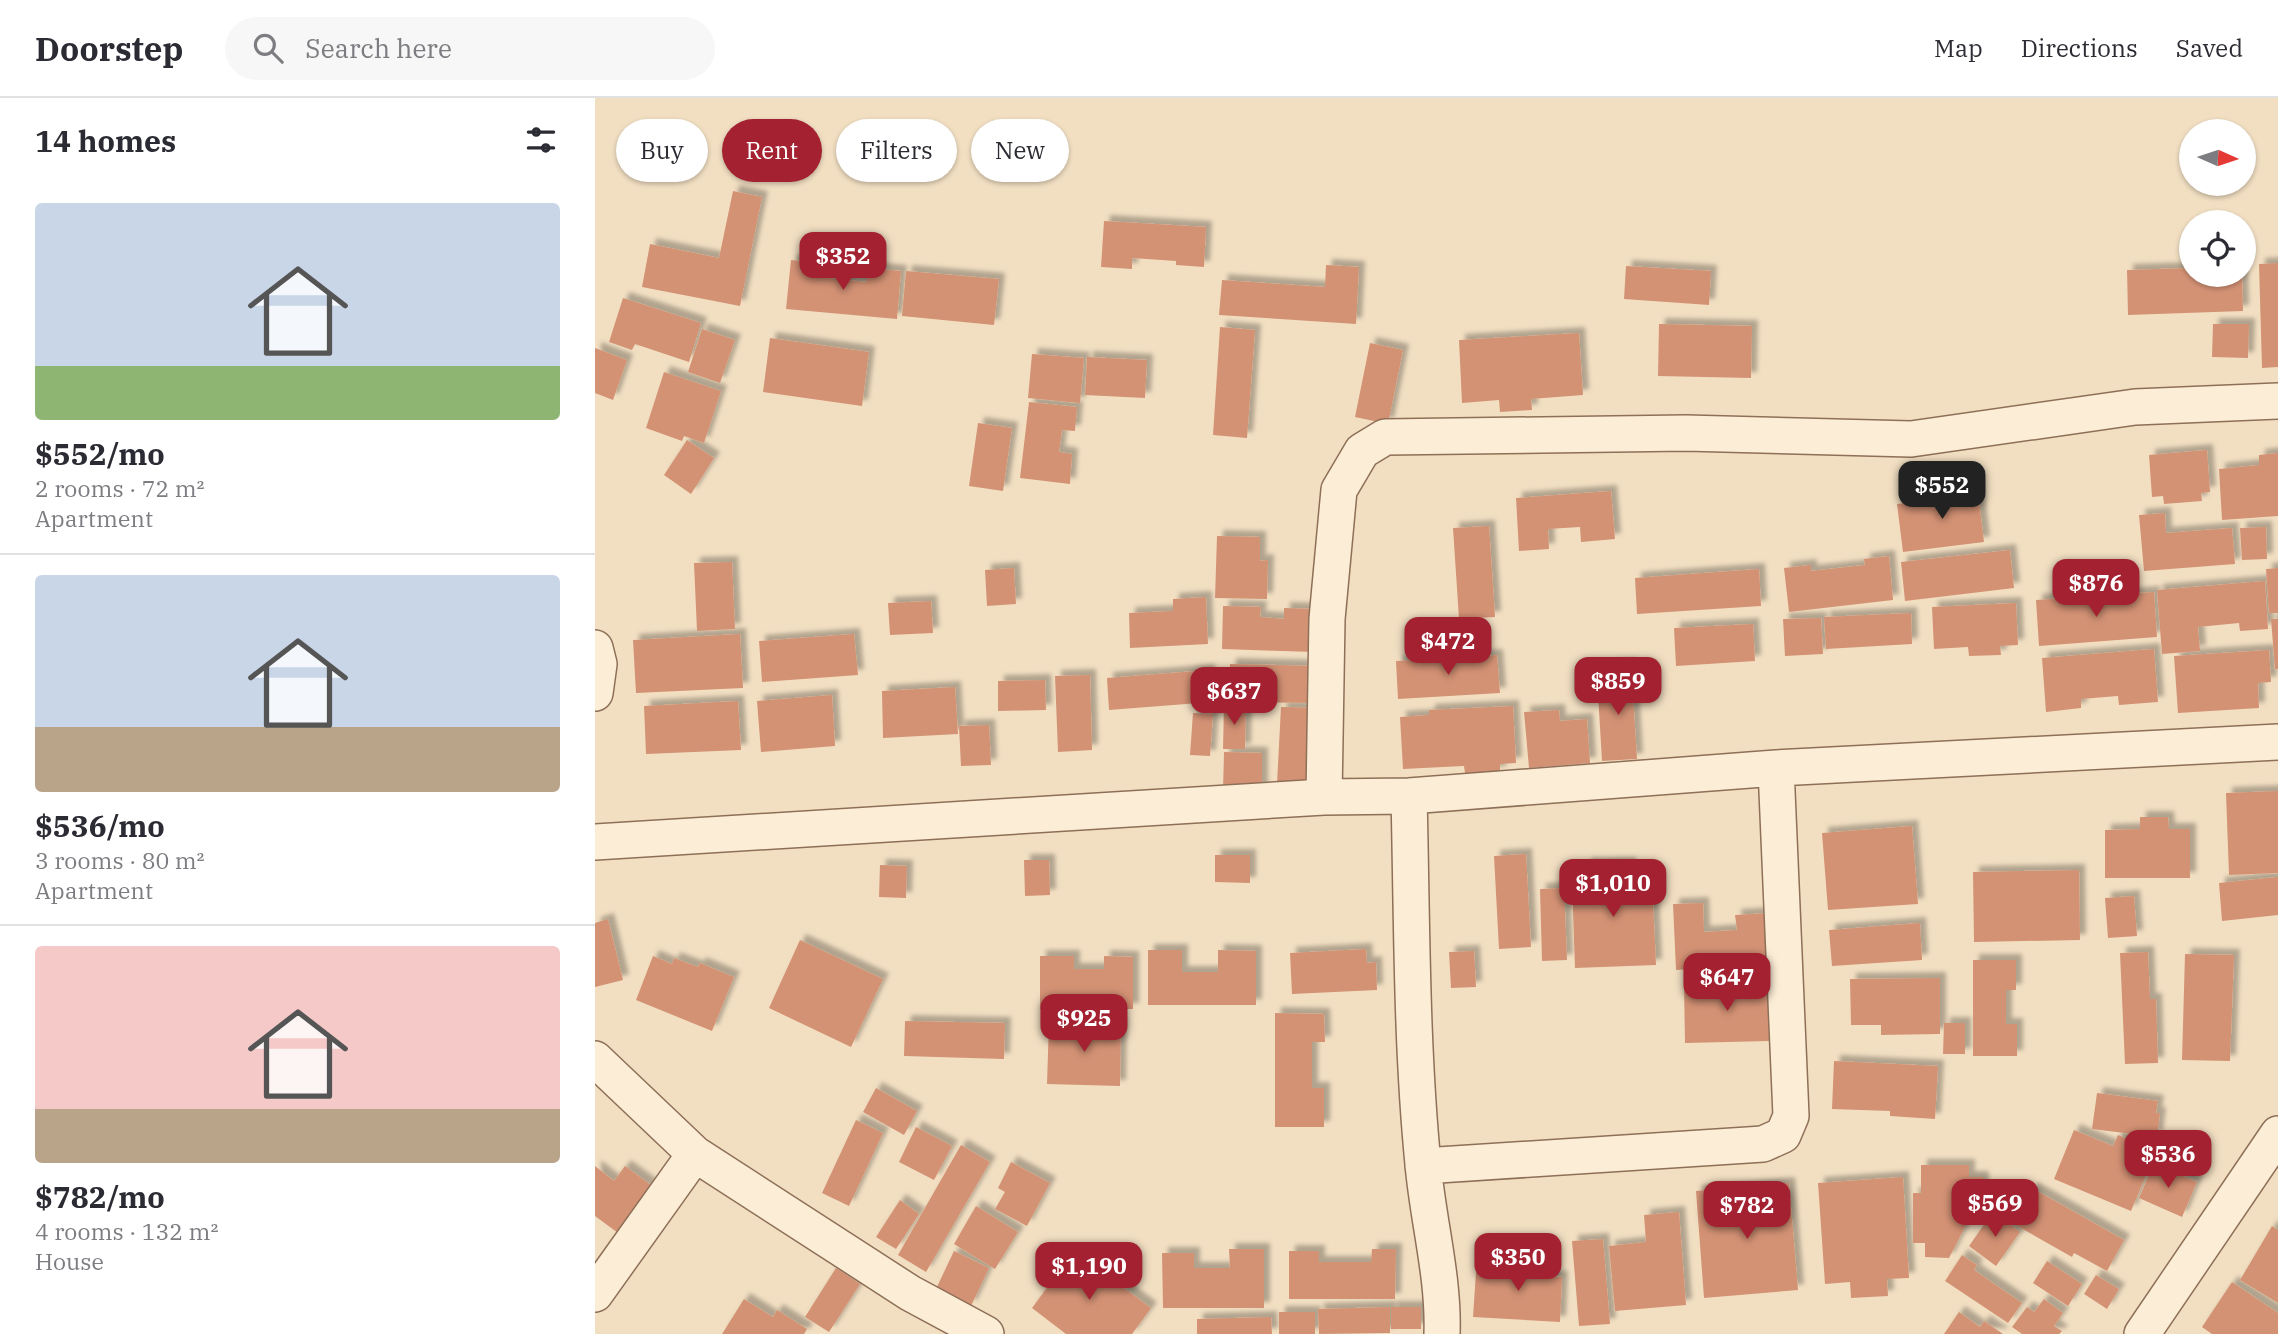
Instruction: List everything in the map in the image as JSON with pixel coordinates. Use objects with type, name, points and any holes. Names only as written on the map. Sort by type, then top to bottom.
[{"type":"street","points":[[1324,797],[1327,619],[1339,490],[1362,451],[1385,438],[1686,433],[1911,439],[2135,407],[2278,401]]},
{"type":"street","points":[[595,648],[599,664],[595,693]]},
{"type":"street","points":[[596,836],[1324,797],[1409,796],[1776,768],[2278,742]]},
{"type":"street","points":[[1423,1166],[1763,1144],[1783,1135],[1791,1116],[1776,768]]},
{"type":"street","points":[[1409,796],[1415,1026],[1423,1166],[1443,1307],[1442,1334]]},
{"type":"street","points":[[595,1059],[695,1154],[910,1293],[986,1334]]},
{"type":"street","points":[[2149,1331],[2278,1134]]},
{"type":"street","points":[[595,1294],[695,1154]]},
{"type":"building","points":[[733,191],[762,197],[740,306],[642,287],[650,244],[719,258]]},
{"type":"building","points":[[1104,221],[1206,227],[1204,267],[1176,265],[1176,261],[1132,258],[1132,269],[1101,267]]},
{"type":"building","points":[[791,260],[829,264],[828,278],[866,282],[867,268],[901,271],[897,319],[786,309]]},
{"type":"building","points":[[2278,263],[2278,367],[2262,368],[2259,264]]},
{"type":"building","points":[[1326,265],[1359,267],[1356,324],[1219,315],[1222,280],[1325,287]]},
{"type":"building","points":[[1626,266],[1711,271],[1709,305],[1624,299]]},
{"type":"building","points":[[2179,268],[2179,287],[2242,287],[2243,311],[2128,315],[2127,270]]},
{"type":"building","points":[[906,271],[999,279],[994,325],[902,316]]},
{"type":"building","points":[[623,298],[701,323],[689,362],[635,344],[632,350],[609,342]]},
{"type":"building","points":[[1659,324],[1752,326],[1751,378],[1658,376]]},
{"type":"building","points":[[2213,324],[2249,324],[2248,358],[2212,357]]},
{"type":"building","points":[[1220,327],[1255,330],[1247,438],[1213,435]]},
{"type":"building","points":[[702,329],[735,340],[720,383],[688,372]]},
{"type":"building","points":[[1579,333],[1583,395],[1531,399],[1532,410],[1500,412],[1499,400],[1462,403],[1459,340]]},
{"type":"building","points":[[770,338],[869,352],[862,406],[763,392]]},
{"type":"building","points":[[1370,343],[1403,350],[1388,424],[1355,417]]},
{"type":"building","points":[[595,348],[627,360],[613,400],[595,393]]},
{"type":"building","points":[[1032,354],[1084,358],[1080,403],[1028,398]]},
{"type":"building","points":[[1087,357],[1147,360],[1145,398],[1085,395]]},
{"type":"building","points":[[664,372],[721,391],[704,443],[684,436],[682,441],[646,428]]},
{"type":"building","points":[[1029,402],[1077,407],[1075,431],[1062,430],[1059,452],[1072,454],[1070,484],[1020,478]]},
{"type":"building","points":[[978,423],[1012,428],[1003,491],[969,486]]},
{"type":"building","points":[[687,440],[714,458],[691,494],[664,475]]},
{"type":"building","points":[[2207,450],[2210,492],[2201,493],[2202,501],[2164,504],[2163,496],[2152,497],[2149,455]]},
{"type":"building","points":[[2278,453],[2278,516],[2222,520],[2219,469],[2259,465],[2259,455]]},
{"type":"building","points":[[1977,485],[1984,542],[1903,552],[1897,504],[1954,497],[1953,487]]},
{"type":"building","points":[[1611,491],[1615,539],[1581,542],[1580,527],[1548,529],[1549,549],[1519,551],[1516,498]]},
{"type":"building","points":[[2165,513],[2166,533],[2232,528],[2235,564],[2144,571],[2139,515]]},
{"type":"building","points":[[1489,526],[1495,617],[1459,619],[1453,528]]},
{"type":"building","points":[[2266,527],[2267,559],[2242,560],[2240,528]]},
{"type":"building","points":[[1217,536],[1260,537],[1260,561],[1268,560],[1267,599],[1215,598]]},
{"type":"building","points":[[2010,550],[2014,588],[1905,601],[1901,562]]},
{"type":"building","points":[[1889,556],[1893,600],[1789,612],[1784,568],[1811,565],[1811,571],[1865,565],[1864,559]]},
{"type":"building","points":[[732,562],[735,629],[697,631],[694,563]]},
{"type":"building","points":[[1014,568],[1016,604],[987,606],[985,570]]},
{"type":"building","points":[[2278,568],[2278,613],[2269,613],[2266,569]]},
{"type":"building","points":[[1759,569],[1761,606],[1637,614],[1635,578]]},
{"type":"building","points":[[2265,581],[2268,629],[2240,631],[2239,623],[2198,627],[2200,651],[2162,654],[2157,590]]},
{"type":"building","points":[[2154,592],[2157,637],[2039,646],[2036,600]]},
{"type":"building","points":[[1206,597],[1208,644],[1130,648],[1129,613],[1173,611],[1173,599]]},
{"type":"building","points":[[931,601],[933,633],[890,635],[888,603]]},
{"type":"building","points":[[2016,603],[2018,645],[2000,646],[2001,655],[1969,656],[1968,647],[1934,649],[1932,607]]},
{"type":"building","points":[[1223,606],[1261,607],[1260,617],[1284,619],[1284,608],[1316,609],[1315,652],[1222,649]]},
{"type":"building","points":[[1911,613],[1912,644],[1826,649],[1824,617]]},
{"type":"building","points":[[1821,618],[1823,654],[1785,656],[1783,619]]},
{"type":"building","points":[[2271,619],[2278,619],[2278,669],[2275,669]]},
{"type":"building","points":[[1753,624],[1755,661],[1676,666],[1674,628]]},
{"type":"building","points":[[740,634],[743,688],[636,693],[633,640]]},
{"type":"building","points":[[854,634],[858,675],[762,682],[759,641]]},
{"type":"building","points":[[2154,649],[2158,702],[2119,705],[2118,696],[2081,699],[2081,708],[2046,712],[2042,658]]},
{"type":"building","points":[[2269,650],[2271,682],[2258,683],[2259,708],[2178,713],[2174,656]]},
{"type":"building","points":[[1497,655],[1500,693],[1398,699],[1396,661]]},
{"type":"building","points":[[1230,664],[1317,666],[1316,703],[1229,702]]},
{"type":"building","points":[[1631,664],[1637,759],[1602,761],[1598,694],[1611,693],[1609,665]]},
{"type":"building","points":[[1209,670],[1212,702],[1109,710],[1107,678]]},
{"type":"building","points":[[1090,675],[1092,750],[1058,752],[1055,676]]},
{"type":"building","points":[[1045,680],[1046,710],[998,711],[998,681]]},
{"type":"building","points":[[955,687],[958,734],[883,738],[882,691]]},
{"type":"building","points":[[832,695],[835,746],[761,752],[757,701]]},
{"type":"building","points":[[738,701],[741,750],[646,754],[644,706]]},
{"type":"building","points":[[1224,705],[1246,705],[1245,749],[1223,749]]},
{"type":"building","points":[[1513,706],[1516,763],[1500,764],[1500,772],[1465,773],[1464,766],[1403,769],[1400,717],[1429,715],[1429,710]]},
{"type":"building","points":[[1281,707],[1322,708],[1319,786],[1277,784]]},
{"type":"building","points":[[1559,710],[1560,721],[1587,719],[1590,763],[1529,768],[1524,712]]},
{"type":"building","points":[[1193,713],[1213,714],[1210,756],[1190,755]]},
{"type":"building","points":[[989,725],[991,765],[961,766],[959,726]]},
{"type":"building","points":[[1224,752],[1262,753],[1262,791],[1223,791]]},
{"type":"building","points":[[2278,791],[2278,873],[2229,875],[2226,793]]},
{"type":"building","points":[[2140,817],[2168,817],[2169,829],[2190,829],[2190,878],[2105,878],[2105,830],[2140,829]]},
{"type":"building","points":[[1912,826],[1918,904],[1828,910],[1822,833]]},
{"type":"building","points":[[1526,854],[1531,947],[1499,949],[1494,856]]},
{"type":"building","points":[[1215,855],[1250,855],[1250,883],[1215,882]]},
{"type":"building","points":[[1024,860],[1049,860],[1050,895],[1025,896]]},
{"type":"building","points":[[1630,863],[1630,882],[1652,881],[1656,965],[1575,968],[1572,883],[1586,883],[1585,864]]},
{"type":"building","points":[[880,865],[907,866],[906,898],[879,897]]},
{"type":"building","points":[[2079,870],[2080,940],[1974,942],[1973,872]]},
{"type":"building","points":[[2278,877],[2278,915],[2222,921],[2219,883]]},
{"type":"building","points":[[1564,888],[1567,960],[1542,961],[1540,889]]},
{"type":"building","points":[[2134,896],[2137,936],[2108,938],[2105,898]]},
{"type":"building","points":[[1703,903],[1704,932],[1737,930],[1735,915],[1771,913],[1774,964],[1676,970],[1673,904]]},
{"type":"building","points":[[608,919],[623,980],[595,987],[595,923]]},
{"type":"building","points":[[1920,923],[1922,960],[1832,966],[1829,930]]},
{"type":"building","points":[[800,940],[883,979],[851,1047],[769,1008]]},
{"type":"building","points":[[1366,949],[1367,963],[1376,962],[1377,990],[1292,994],[1290,953]]},
{"type":"building","points":[[1148,950],[1182,950],[1182,972],[1218,972],[1218,950],[1256,951],[1256,1005],[1148,1005]]},
{"type":"building","points":[[1474,951],[1476,987],[1451,988],[1449,952]]},
{"type":"building","points":[[2148,952],[2150,999],[2156,999],[2158,1063],[2125,1064],[2120,953]]},
{"type":"building","points":[[2185,954],[2234,955],[2230,1061],[2182,1060]]},
{"type":"building","points":[[653,956],[672,964],[674,958],[698,967],[700,963],[734,977],[712,1031],[636,1000]]},
{"type":"building","points":[[1040,956],[1074,956],[1074,969],[1104,969],[1104,956],[1133,957],[1133,1009],[1040,1009]]},
{"type":"building","points":[[1973,960],[2016,960],[2016,990],[2006,990],[2006,1024],[2017,1024],[2017,1056],[1973,1056]]},
{"type":"building","points":[[1940,978],[1940,1034],[1881,1035],[1881,1025],[1851,1025],[1850,979]]},
{"type":"building","points":[[1768,983],[1769,1041],[1685,1043],[1684,985]]},
{"type":"building","points":[[1275,1013],[1324,1014],[1325,1042],[1312,1042],[1312,1088],[1324,1088],[1324,1127],[1275,1127]]},
{"type":"building","points":[[905,1021],[1005,1023],[1004,1059],[904,1056]]},
{"type":"building","points":[[1049,1021],[1121,1023],[1120,1086],[1047,1084]]},
{"type":"building","points":[[1944,1023],[1965,1023],[1965,1054],[1943,1054]]},
{"type":"building","points":[[1834,1061],[1938,1066],[1935,1119],[1890,1116],[1890,1111],[1832,1109]]},
{"type":"building","points":[[876,1088],[917,1111],[904,1135],[863,1112]]},
{"type":"building","points":[[2097,1093],[2158,1101],[2156,1113],[2160,1113],[2157,1137],[2092,1129]]},
{"type":"building","points":[[856,1120],[883,1133],[849,1206],[822,1193]]},
{"type":"building","points":[[916,1127],[952,1146],[934,1180],[899,1162]]},
{"type":"building","points":[[2074,1130],[2113,1146],[2118,1135],[2156,1151],[2131,1211],[2054,1179]]},
{"type":"building","points":[[961,1145],[990,1162],[926,1272],[898,1255]]},
{"type":"building","points":[[1011,1162],[1050,1183],[1027,1226],[995,1209],[1005,1192],[998,1188]]},
{"type":"building","points":[[2154,1163],[2197,1182],[2182,1217],[2139,1198]]},
{"type":"building","points":[[1921,1165],[1969,1165],[1969,1177],[1983,1177],[1983,1192],[1949,1258],[1925,1257],[1925,1243],[1913,1243],[1913,1193],[1921,1193]]},
{"type":"building","points":[[595,1166],[614,1181],[625,1166],[651,1185],[618,1233],[595,1216]]},
{"type":"building","points":[[1903,1177],[1909,1278],[1887,1279],[1888,1296],[1851,1298],[1850,1282],[1825,1284],[1818,1183]]},
{"type":"building","points":[[1789,1183],[1798,1290],[1704,1298],[1696,1191]]},
{"type":"building","points":[[2032,1188],[2124,1240],[2107,1271],[2074,1253],[2072,1257],[2012,1223]]},
{"type":"building","points":[[900,1200],[919,1214],[896,1249],[876,1237]]},
{"type":"building","points":[[976,1206],[1018,1232],[995,1269],[954,1244]]},
{"type":"building","points":[[1679,1212],[1686,1305],[1615,1311],[1609,1246],[1646,1242],[1644,1215]]},
{"type":"building","points":[[1993,1212],[2020,1232],[1996,1266],[1969,1246]]},
{"type":"building","points":[[2272,1226],[2278,1230],[2278,1303],[2240,1280]]},
{"type":"building","points":[[1603,1239],[1610,1324],[1579,1326],[1572,1241]]},
{"type":"building","points":[[1229,1249],[1264,1249],[1264,1308],[1163,1308],[1162,1253],[1194,1253],[1194,1268],[1230,1268]]},
{"type":"building","points":[[1372,1249],[1396,1249],[1395,1299],[1289,1299],[1289,1251],[1319,1251],[1319,1262],[1371,1262]]},
{"type":"building","points":[[954,1251],[989,1268],[971,1306],[936,1289]]},
{"type":"building","points":[[1074,1251],[1151,1308],[1132,1334],[1066,1334],[1032,1308]]},
{"type":"building","points":[[1962,1255],[1977,1265],[1974,1270],[2022,1303],[2008,1323],[1945,1281]]},
{"type":"building","points":[[1504,1256],[1539,1258],[1538,1276],[1562,1277],[1560,1322],[1473,1317],[1476,1272],[1503,1274]]},
{"type":"building","points":[[2047,1261],[2082,1284],[2068,1306],[2033,1283]]},
{"type":"building","points":[[836,1268],[860,1284],[829,1332],[805,1317]]},
{"type":"building","points":[[2096,1275],[2119,1289],[2107,1309],[2084,1294]]},
{"type":"building","points":[[2232,1282],[2278,1313],[2278,1334],[2212,1334],[2202,1327]]},
{"type":"building","points":[[744,1299],[773,1317],[777,1310],[807,1329],[804,1334],[722,1334]]},
{"type":"building","points":[[2044,1299],[2063,1313],[2054,1326],[2062,1331],[2059,1334],[2022,1334],[2012,1327],[2027,1307],[2034,1312]]},
{"type":"building","points":[[1390,1307],[1390,1333],[1319,1334],[1318,1309]]},
{"type":"building","points":[[1391,1307],[1421,1307],[1421,1329],[1391,1329]]},
{"type":"building","points":[[1279,1312],[1315,1312],[1315,1334],[1279,1334]]},
{"type":"building","points":[[1959,1312],[1980,1327],[1984,1321],[2003,1334],[1944,1334]]},
{"type":"building","points":[[1271,1317],[1272,1334],[1197,1334],[1197,1319]]}]
